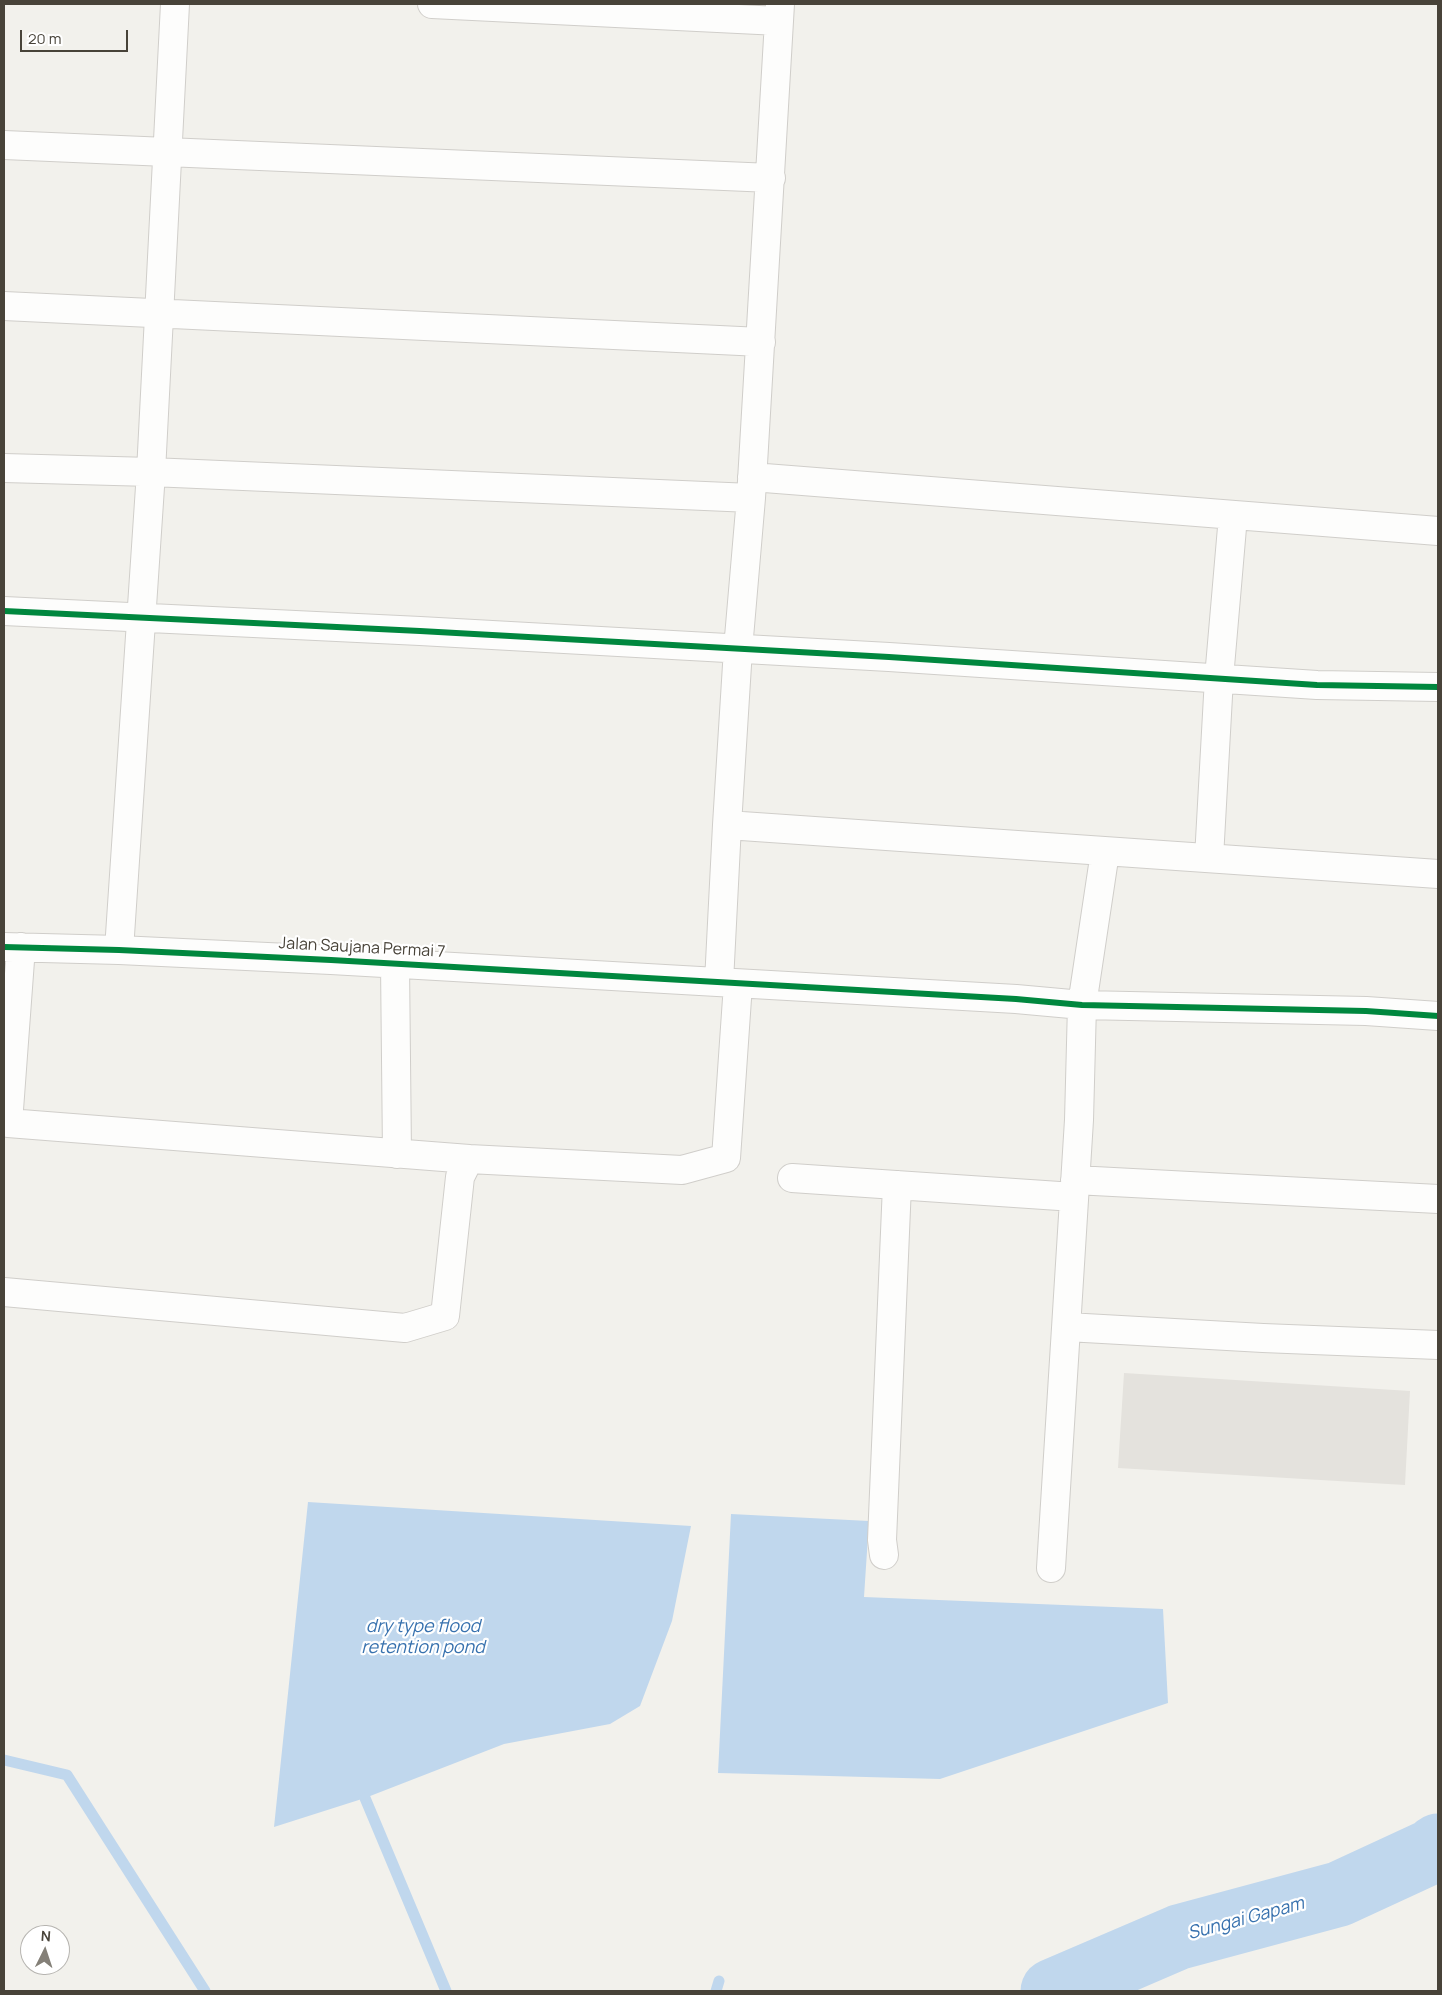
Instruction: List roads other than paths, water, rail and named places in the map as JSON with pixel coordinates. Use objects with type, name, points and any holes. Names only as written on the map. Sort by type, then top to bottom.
[{"type":"street","points":[[119,950],[151,472],[175,4]]},
{"type":"street","points":[[12,947],[8,1123],[397,1154],[682,1170],[726,1158],[729,983],[727,825],[751,487],[780,12],[432,4]]},
{"type":"street","points":[[4,145],[771,178]]},
{"type":"street","points":[[4,306],[760,342]]},
{"type":"street","points":[[4,468],[751,487],[1233,516],[1438,531]]},
{"type":"street","points":[[1209,858],[1219,678],[1233,516]]},
{"type":"street","points":[[4,611],[738,649],[1317,685],[1438,687]]},
{"type":"street","points":[[727,825],[1438,874]]},
{"type":"street","points":[[1051,1568],[1060,1402],[1068,1326],[1082,1005],[1105,852]]},
{"type":"street","name":"Jalan Saujana Permai 7","points":[[12,947],[119,950],[395,964],[1016,999],[1082,1005],[1366,1012],[1438,1016]]},
{"type":"street","points":[[395,964],[397,1154]]},
{"type":"street","points":[[4,1292],[405,1328],[445,1316],[460,1177],[469,1159]]},
{"type":"street","points":[[792,1178],[897,1186],[1075,1188],[1438,1199]]},
{"type":"street","points":[[884,1555],[882,1540],[897,1186]]},
{"type":"street","points":[[1068,1326],[1263,1338],[1438,1345]]},
{"type":"water","name":"dry type flood retention pond","points":[[308,1502],[691,1526],[672,1621],[640,1706],[610,1724],[504,1744],[365,1798],[274,1827]]},
{"type":"water","points":[[731,1514],[869,1521],[864,1597],[1163,1609],[1168,1703],[940,1779],[718,1773]]},
{"type":"waterway","points":[[4,1760],[67,1775],[205,1991]]},
{"type":"waterway","points":[[365,1798],[446,1991]]},
{"type":"waterway","name":"Sungai Gapam","points":[[1053,1991],[1179,1937],[1339,1894],[1432,1851],[1438,1846]]},
{"type":"waterway","points":[[716,1991],[719,1981]]}]
